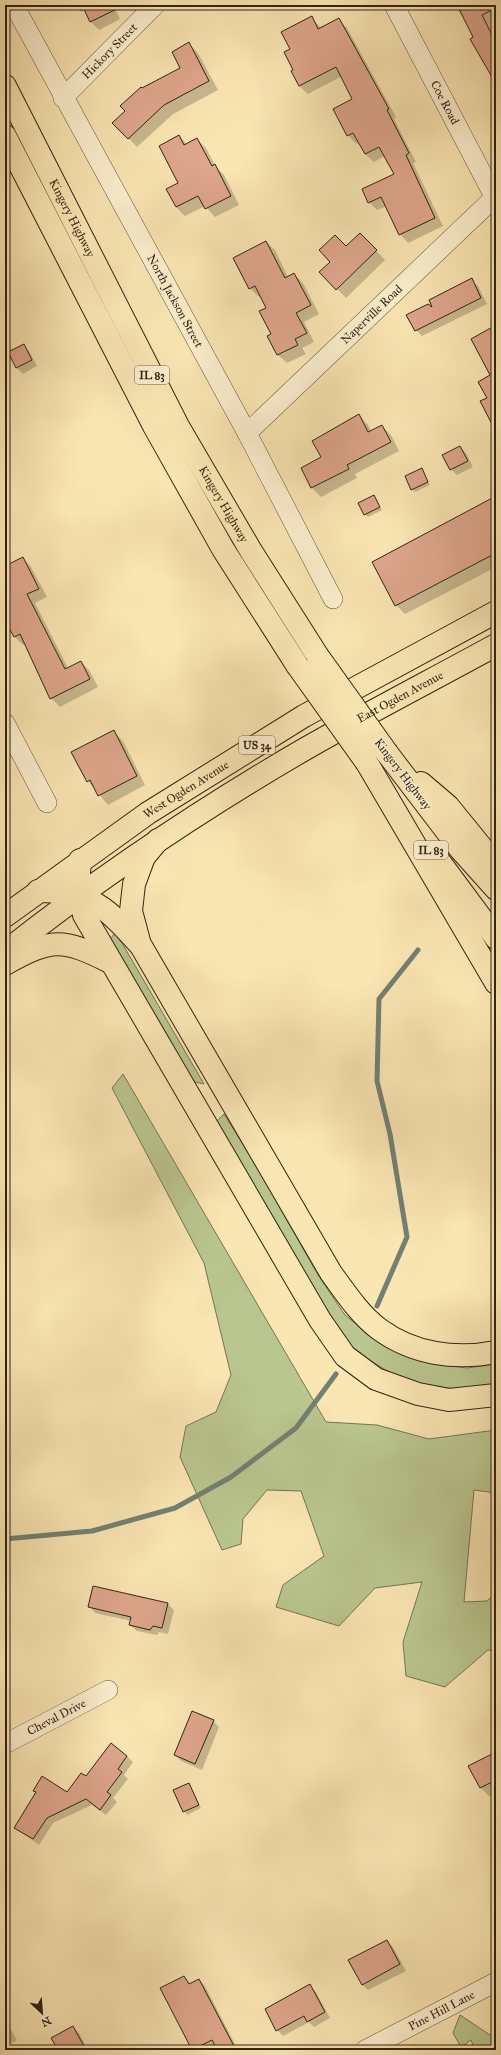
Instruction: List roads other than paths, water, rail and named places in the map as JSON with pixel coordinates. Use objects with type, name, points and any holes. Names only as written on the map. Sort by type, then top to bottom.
[{"type":"main road","name":"Kingery Highway","points":[[5,86],[178,426],[251,551],[317,655],[387,753],[461,850],[496,889]]},
{"type":"main road","name":"Kingery Highway","points":[[5,136],[154,426],[223,548],[297,665],[496,938]]},
{"type":"main road","name":"West Ogden Avenue","points":[[5,916],[80,860],[148,813],[304,716],[496,612]]},
{"type":"main road","name":"East Ogden Avenue","points":[[158,840],[305,749],[496,645]]},
{"type":"main road","points":[[387,753],[448,806],[496,865]]},
{"type":"main road","points":[[367,763],[496,983]]},
{"type":"main road","points":[[141,946],[131,911],[134,884],[144,857],[158,840]]},
{"type":"main road","name":"US 34","points":[[5,952],[79,896],[158,840]]},
{"type":"main road","points":[[80,860],[79,896],[84,915],[320,1320],[344,1356],[376,1379],[418,1394],[449,1400],[496,1395]]},
{"type":"main road","points":[[38,891],[65,893],[79,896],[106,910],[141,946],[331,1273],[353,1304],[379,1329],[412,1347],[443,1356],[472,1357],[496,1352]]},
{"type":"main road","points":[[5,964],[27,952],[56,942],[81,947],[110,962]]},
{"type":"street","name":"North Jackson Street","points":[[14,5],[63,98],[247,433],[333,599]]},
{"type":"street","name":"Hickory Street","points":[[63,98],[155,5]]},
{"type":"street","name":"Coe Road","points":[[394,5],[496,198]]},
{"type":"street","name":"Naperville Road","points":[[247,433],[496,198]]},
{"type":"street","points":[[5,723],[47,803]]},
{"type":"street","name":"Cheval Drive","points":[[5,1744],[108,1690]]},
{"type":"street","name":"Pine Hill Lane","points":[[365,2050],[496,1982]]},
{"type":"waterway","points":[[377,1306],[407,1237],[390,1134],[377,1081],[379,999],[418,950]]},
{"type":"waterway","points":[[5,1539],[92,1531],[175,1508],[231,1477],[296,1428],[336,1374]]}]
